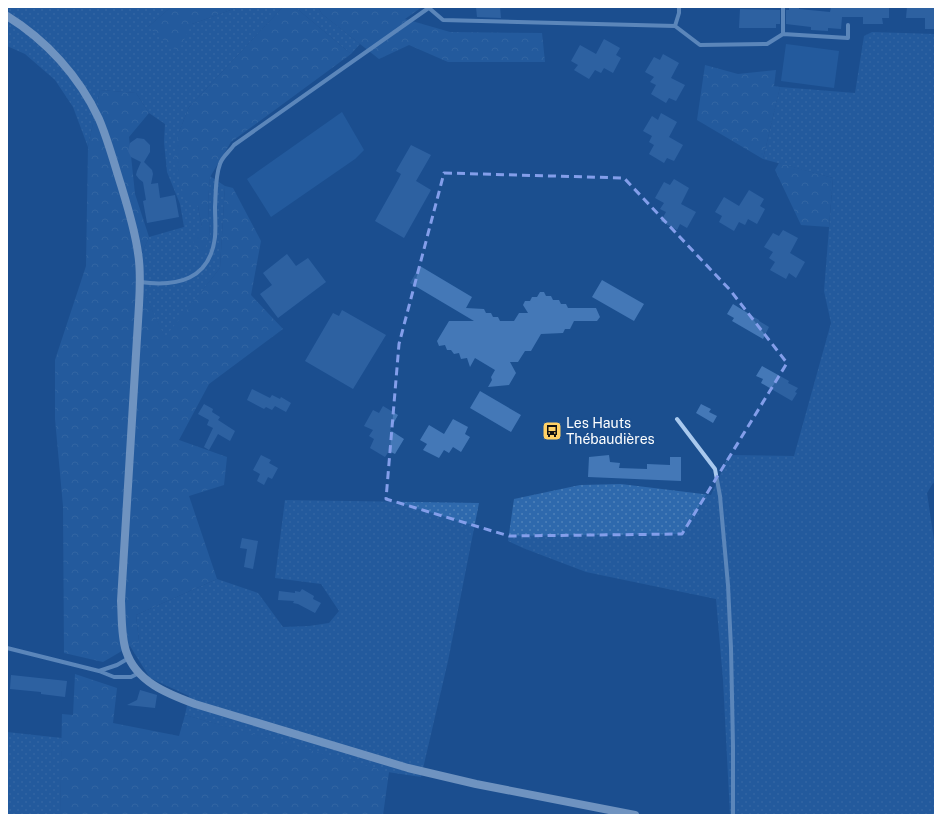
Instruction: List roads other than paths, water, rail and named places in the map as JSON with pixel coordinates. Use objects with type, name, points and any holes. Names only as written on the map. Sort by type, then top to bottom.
[{"type":"main road","points":[[7,16],[31,31],[53,52],[71,73],[82,89],[99,119],[114,162],[132,223],[138,254],[140,282],[121,601],[125,643],[129,658],[139,673],[167,693],[196,704],[408,768],[476,784],[635,815]]},
{"type":"street","points":[[140,282],[167,283],[183,281],[201,270],[208,262],[213,250],[215,237],[218,170],[220,162],[234,145],[429,7],[443,20],[675,26],[700,45],[766,44],[783,34],[848,38],[848,25]]},
{"type":"street","points":[[675,26],[679,12],[678,7]]},
{"type":"street","points":[[783,7],[783,34]]},
{"type":"street","points":[[677,419],[715,470],[720,496],[728,585],[731,648],[733,815]]},
{"type":"street","points":[[7,648],[99,671],[114,677],[131,677],[139,673]]},
{"type":"street","points":[[99,671],[117,665],[129,658]]},
{"type":"place","name":"Les Hauts Thébaudières","points":[[552,431]]}]
